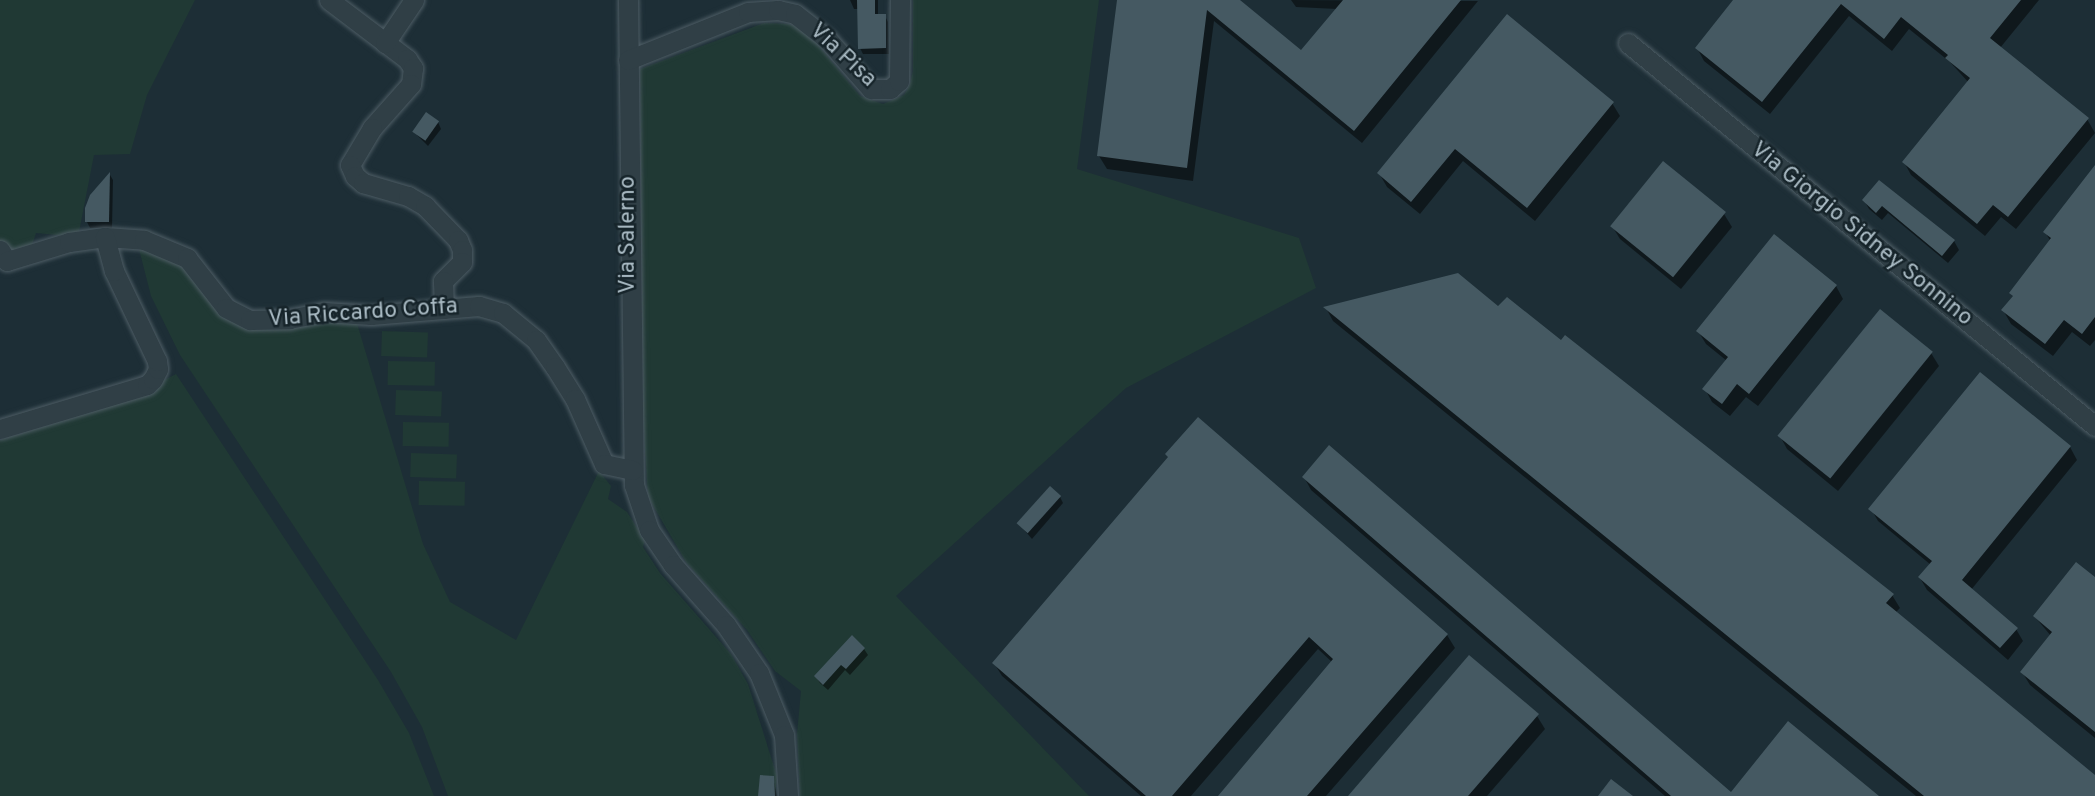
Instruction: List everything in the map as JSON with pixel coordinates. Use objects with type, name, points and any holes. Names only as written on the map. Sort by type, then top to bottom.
[{"type":"street","points":[[329,0],[407,59],[413,68],[413,77],[398,102],[372,128],[351,165],[355,176],[363,183],[408,196],[425,206],[458,240],[462,250],[461,262],[443,281],[444,309]]},
{"type":"street","points":[[386,43],[414,0]]},
{"type":"street","name":"Via Salerno","points":[[628,0],[632,470]]},
{"type":"street","name":"Via Pisa","points":[[628,60],[765,4],[795,14],[827,39],[871,89],[880,92],[890,89],[899,81],[900,0]]},
{"type":"street","name":"Via Giorgio Sidney Sonnino","points":[[1628,43],[2095,426]]},
{"type":"street","points":[[0,429],[147,385],[153,379],[158,369],[156,361],[114,271],[105,237]]},
{"type":"street","name":"Via Riccardo Coffa","points":[[3,255],[105,237],[144,240],[187,258],[226,307],[250,320],[289,319],[324,312],[371,315],[480,306],[502,313],[523,326],[536,340],[569,390],[604,464],[632,470]]},
{"type":"street","points":[[632,470],[640,508],[649,530],[673,565],[726,625],[760,673],[784,736],[788,796]]},
{"type":"green space","points":[[0,0],[195,0],[147,95],[130,154],[94,155],[78,237],[36,233],[31,248],[15,253],[0,244]]},
{"type":"green space","points":[[913,0],[1099,0],[1077,169],[1299,238],[1316,288],[1126,388],[896,596],[1089,796],[800,796],[797,734],[801,691],[775,671],[747,630],[686,562],[648,497],[643,419],[640,69],[764,23],[789,24],[800,27],[813,39],[860,96],[883,104],[904,95],[910,84],[913,71]]},
{"type":"green space","points":[[138,245],[187,264],[216,305],[294,322],[356,320],[423,544],[450,602],[516,640],[599,471],[611,486],[608,499],[627,512],[645,540],[643,547],[660,573],[731,654],[748,684],[777,776],[775,796],[448,796],[422,727],[391,672],[180,355],[151,296]]},
{"type":"green space","points":[[382,331],[428,333],[427,358],[381,356]]},
{"type":"green space","points":[[388,361],[435,362],[435,386],[388,385]]},
{"type":"green space","points":[[176,374],[378,680],[409,733],[434,796],[0,796],[0,440],[120,403]]},
{"type":"green space","points":[[396,390],[442,392],[441,417],[395,415]]},
{"type":"green space","points":[[403,422],[449,423],[449,447],[403,446]]},
{"type":"green space","points":[[411,453],[457,455],[456,479],[410,477]]},
{"type":"green space","points":[[419,481],[465,482],[465,506],[419,505]]},
{"type":"building","points":[[857,0],[875,0],[875,14],[886,14],[886,48],[858,49]]},
{"type":"building","points":[[1117,0],[1240,0],[1301,50],[1343,0],[1461,0],[1354,131],[1207,10],[1187,168],[1097,156]]},
{"type":"building","points":[[1733,0],[2021,0],[1990,38],[2089,118],[2008,217],[1993,205],[1977,224],[1902,162],[1970,78],[1945,58],[1948,55],[1901,17],[1884,39],[1841,4],[1762,102],[1695,48]]},
{"type":"building","points":[[1507,14],[1614,102],[1527,208],[1455,149],[1411,202],[1377,173]]},
{"type":"building","points":[[426,112],[439,121],[425,141],[412,132]]},
{"type":"building","points":[[1663,161],[1726,212],[1673,277],[1610,226]]},
{"type":"building","points":[[2095,165],[2095,317],[2082,334],[2064,320],[2045,344],[2001,310],[2013,296],[2009,293],[2051,238],[2043,232]]},
{"type":"building","points":[[110,172],[109,222],[85,222],[85,208],[90,195]]},
{"type":"building","points":[[1879,180],[1955,240],[1942,256],[1882,206],[1876,213],[1862,200]]},
{"type":"building","points":[[1774,234],[1837,285],[1749,394],[1737,384],[1722,404],[1702,389],[1728,357],[1696,331]]},
{"type":"building","points":[[1458,273],[1498,306],[1507,297],[1561,340],[1565,335],[1894,594],[1886,603],[2095,775],[2095,796],[1924,796],[1323,307]]},
{"type":"building","points":[[1880,309],[1933,352],[1830,478],[1777,436]]},
{"type":"building","points":[[1980,372],[2071,446],[1962,580],[2018,628],[2000,648],[1918,577],[1932,561],[1868,509]]},
{"type":"building","points":[[1198,417],[1448,634],[1307,796],[1218,796],[1333,659],[1309,637],[1172,796],[1146,796],[992,663],[1168,457],[1165,454]]},
{"type":"building","points":[[1329,445],[1731,792],[1788,721],[1879,796],[1671,796],[1302,477]]},
{"type":"building","points":[[1050,486],[1061,496],[1028,533],[1017,523]]},
{"type":"building","points":[[2076,562],[2095,577],[2095,732],[2020,672],[2052,632],[2033,616]]},
{"type":"building","points":[[852,635],[865,648],[846,669],[841,665],[823,685],[814,676]]},
{"type":"building","points":[[1469,655],[1539,714],[1468,796],[1348,796]]},
{"type":"building","points":[[760,775],[774,776],[775,796],[758,796]]},
{"type":"building","points":[[1611,779],[1633,796],[1598,796]]}]
